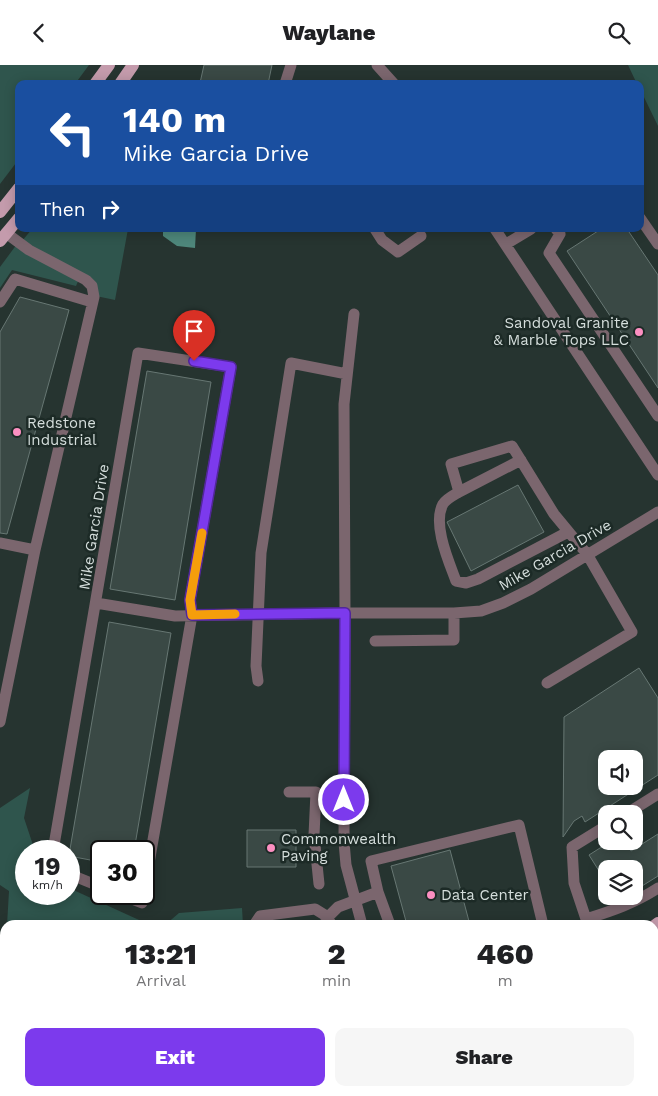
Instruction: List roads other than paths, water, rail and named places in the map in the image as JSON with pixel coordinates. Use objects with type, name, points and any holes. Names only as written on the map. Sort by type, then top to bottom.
[{"type":"main road","points":[[98,80],[109,65]]},
{"type":"main road","points":[[123,80],[134,65]]},
{"type":"main road","points":[[0,212],[15,192]]},
{"type":"main road","points":[[3,237],[15,222]]},
{"type":"street","points":[[286,80],[292,65]]},
{"type":"street","points":[[377,65],[390,80]]},
{"type":"street","points":[[644,224],[658,244]]},
{"type":"street","points":[[377,232],[382,240],[398,252],[421,236]]},
{"type":"street","points":[[497,232],[658,475]]},
{"type":"street","points":[[506,245],[526,232]]},
{"type":"street","points":[[558,232],[560,234],[550,253],[658,416]]},
{"type":"street","points":[[0,722],[35,550],[92,302],[93,290],[86,280],[3,237]]},
{"type":"street","points":[[0,302],[15,279],[92,302]]},
{"type":"street","points":[[354,314],[344,404],[344,800],[346,865],[360,920]]},
{"type":"street","name":"Mike Garcia Drive","points":[[54,840],[138,353],[231,367],[190,600],[192,615],[153,840]]},
{"type":"street","points":[[258,681],[256,665],[257,614],[261,553],[291,363],[347,375]]},
{"type":"street","points":[[459,492],[451,464],[512,447],[554,514],[587,555],[632,632],[547,683]]},
{"type":"street","points":[[521,460],[459,492],[443,503],[440,517],[442,542],[456,581],[466,583],[478,579],[568,532]]},
{"type":"street","name":"Mike Garcia Drive","points":[[96,603],[175,616],[454,613],[481,611],[503,603],[658,512]]},
{"type":"street","points":[[0,543],[35,550]]},
{"type":"street","points":[[375,641],[454,640],[454,613]]},
{"type":"street","points":[[289,792],[316,792],[314,835],[320,884]]},
{"type":"street","points":[[640,805],[658,794]]},
{"type":"street","points":[[316,800],[344,800]]},
{"type":"street","points":[[388,920],[378,892],[371,861],[519,825],[543,920]]},
{"type":"street","points":[[586,920],[574,883],[572,847],[598,831]]},
{"type":"street","points":[[592,920],[638,900],[658,889]]},
{"type":"street","points":[[329,920],[338,907],[378,892]]},
{"type":"street","points":[[257,920],[260,915],[315,909],[326,920]]},
{"type":"place","name":"Sandoval Granite & Marble Tops LLC","points":[[639,332]]},
{"type":"place","name":"Redstone Industrial","points":[[17,432]]},
{"type":"place","name":"Commonwealth Paving","points":[[271,848]]},
{"type":"place","name":"Data Center","points":[[431,895]]}]
